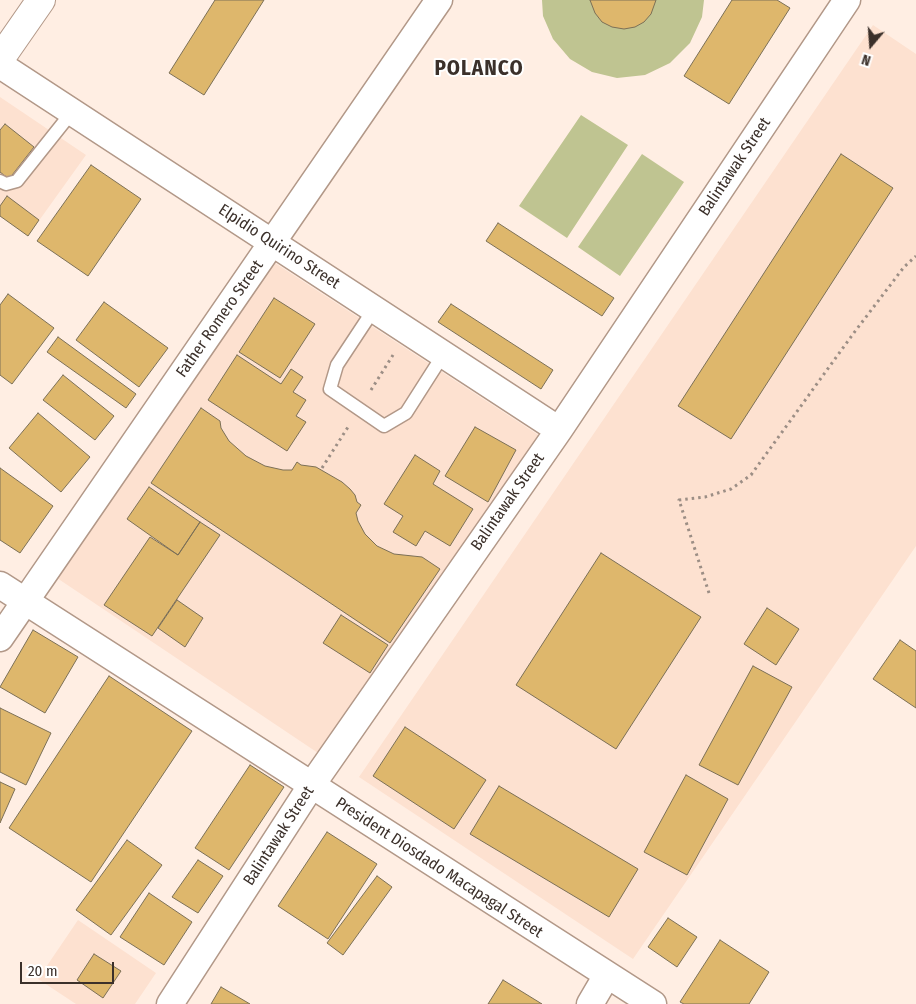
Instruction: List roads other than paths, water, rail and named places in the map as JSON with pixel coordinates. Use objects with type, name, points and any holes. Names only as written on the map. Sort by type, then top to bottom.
[{"type":"main road","points":[[0,59],[41,0]]},
{"type":"street","name":"Father Romero Street","points":[[0,638],[439,0]]},
{"type":"street","name":"Balintawak Street","points":[[170,1004],[311,786],[559,430],[847,0]]},
{"type":"street","name":"Elpidio Quirino Street","points":[[0,65],[559,430]]},
{"type":"street","name":"President Diosdado Macapagal Street","points":[[0,584],[652,1004]]},
{"type":"street","points":[[590,1004],[608,975]]},
{"type":"lane","points":[[0,181],[6,184],[17,181],[72,112]]},
{"type":"lane","points":[[374,309],[338,366],[330,389],[384,426],[406,413],[443,354]]},
{"type":"district","name":"POLANCO","points":[[479,69]]}]
